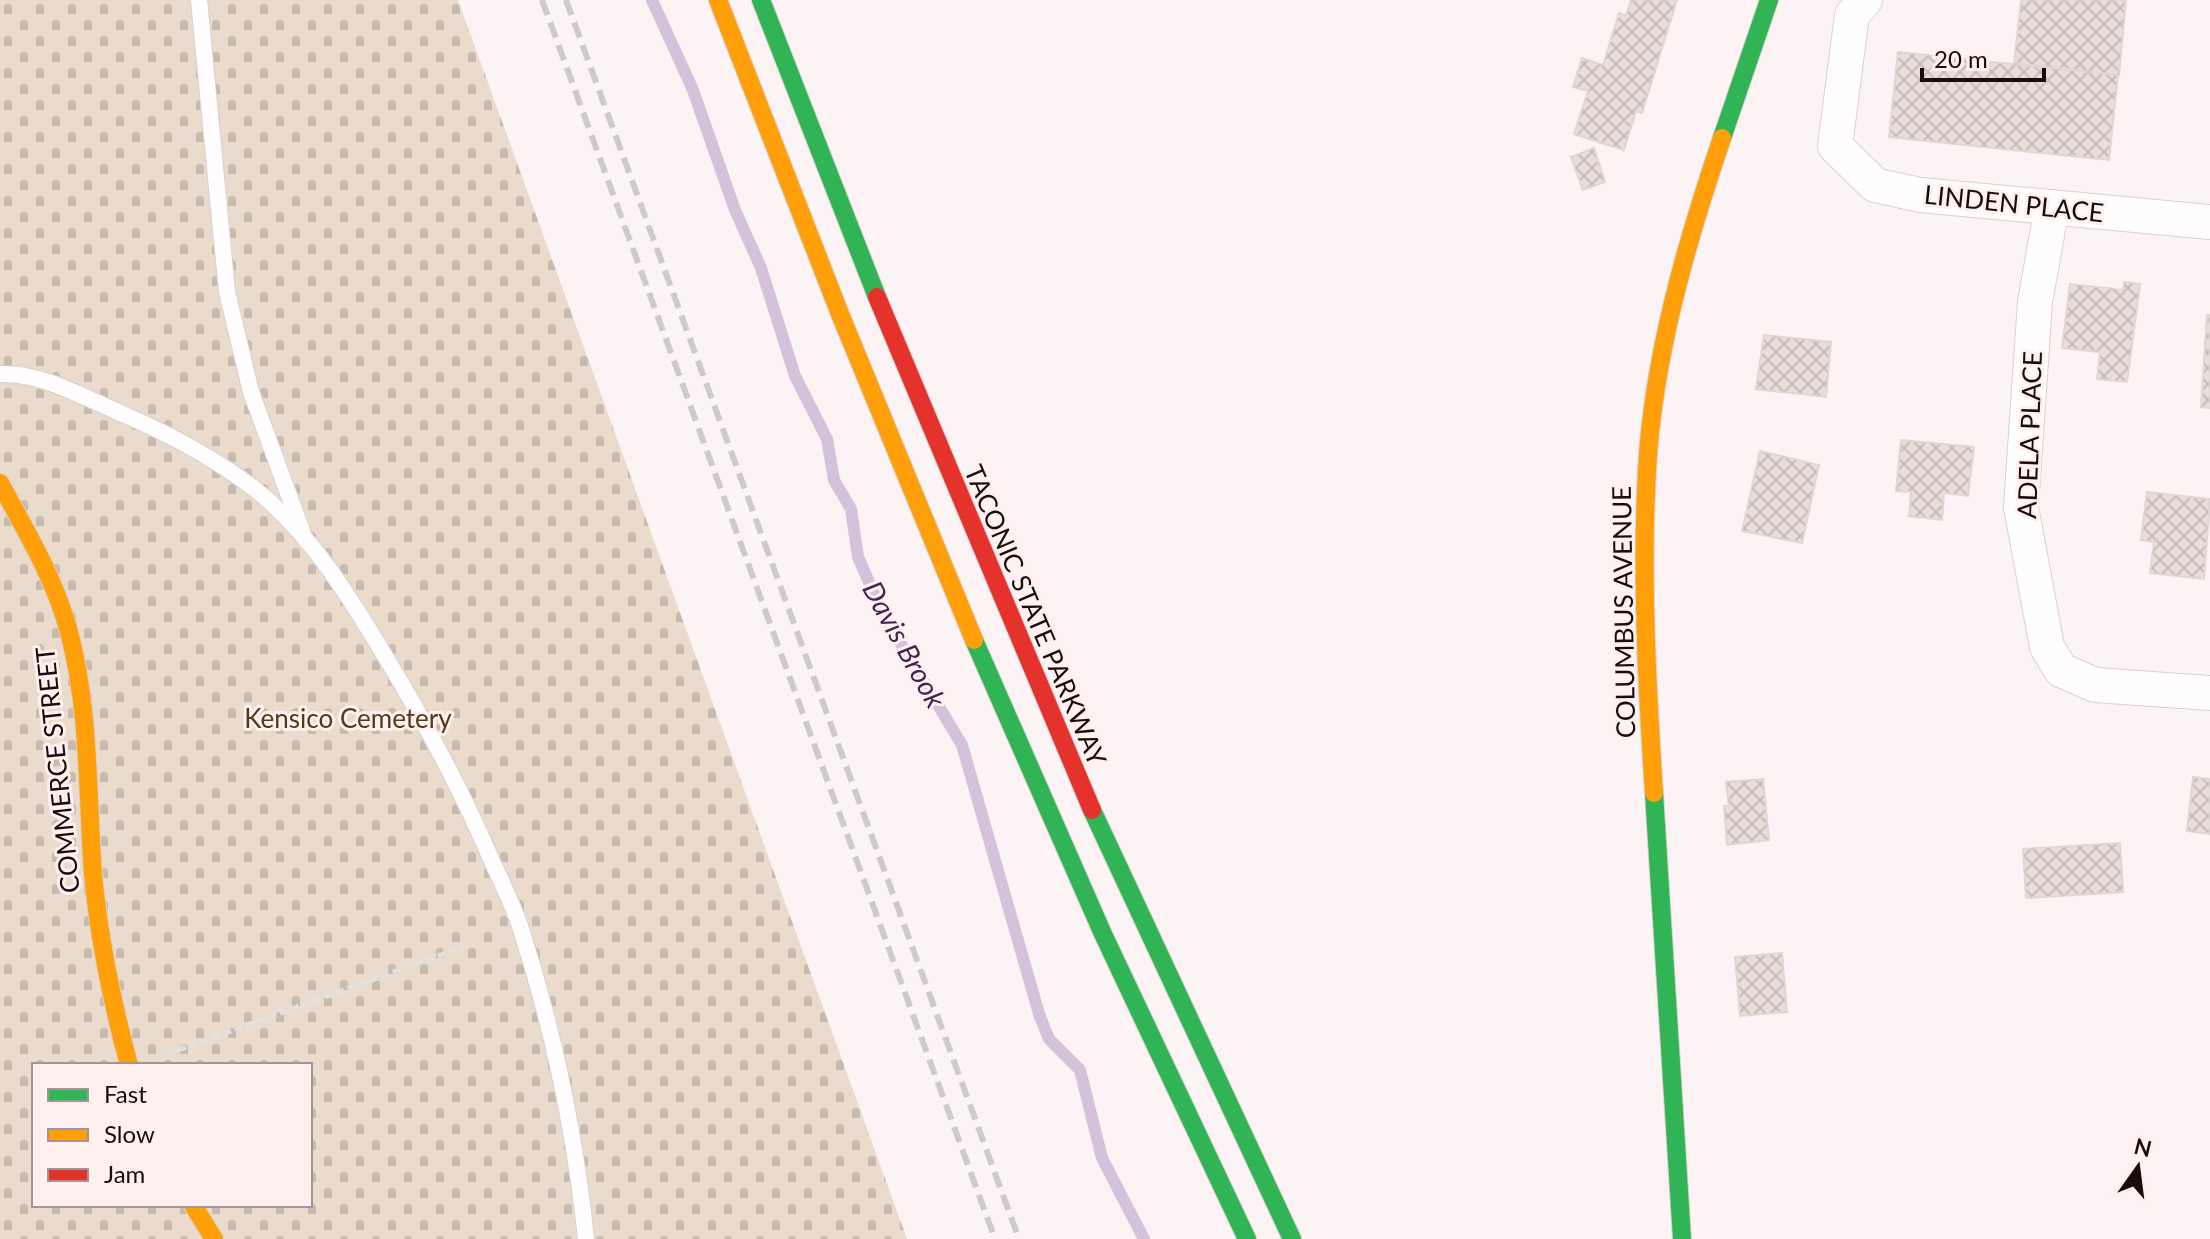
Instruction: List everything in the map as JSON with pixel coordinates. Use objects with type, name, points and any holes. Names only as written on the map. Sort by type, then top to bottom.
[{"type":"main road","points":[[718,0],[878,412],[991,683],[1117,965],[1247,1239]]},
{"type":"main road","name":"TACONIC STATE PARKWAY","points":[[761,0],[910,382],[1035,681],[1148,937],[1292,1239]]},
{"type":"main road","name":"COLUMBUS AVENUE","points":[[1682,1239],[1643,627],[1647,468],[1659,375],[1690,232],[1769,0]]},
{"type":"main road","name":"COMMERCE STREET","points":[[0,483],[49,577],[69,632],[80,700],[96,904],[110,996],[128,1063]]},
{"type":"main road","points":[[194,1207],[214,1239]]},
{"type":"street","name":"LINDEN PLACE","points":[[1865,0],[1852,15],[1835,146],[1875,185],[1920,195],[2210,222]]},
{"type":"street","name":"ADELA PLACE","points":[[2052,207],[2035,302],[2021,507],[2047,647],[2061,670],[2095,685],[2210,693]]},
{"type":"lane","points":[[199,0],[227,292],[251,392],[304,536]]},
{"type":"lane","points":[[0,374],[19,373],[159,430],[213,460],[257,491],[304,536],[352,600],[421,714],[470,810],[519,924],[554,1048],[576,1149],[586,1239]]},
{"type":"path","points":[[166,1054],[474,943]]},
{"type":"green space","name":"Kensico Cemetery","points":[[0,0],[458,0],[907,1239],[0,1239]]},
{"type":"building","points":[[1631,0],[1677,0],[1642,113],[1636,111],[1624,150],[1574,134],[1588,91],[1573,87],[1582,58],[1603,65],[1619,13],[1626,16]]},
{"type":"building","points":[[2021,0],[2126,0],[2119,75],[2014,63]]},
{"type":"building","points":[[1898,52],[2118,75],[2109,160],[1889,137]]},
{"type":"building","points":[[1594,148],[1605,182],[1583,190],[1571,157]]},
{"type":"building","points":[[2124,282],[2140,284],[2127,382],[2097,379],[2100,352],[2062,348],[2070,284],[2123,290]]},
{"type":"building","points":[[2207,315],[2210,315],[2210,408],[2201,407]]},
{"type":"building","points":[[1764,335],[1831,342],[1826,397],[1756,389]]},
{"type":"building","points":[[1901,440],[1974,447],[1968,496],[1944,493],[1942,520],[1909,516],[1911,492],[1896,491]]},
{"type":"building","points":[[1760,451],[1819,465],[1802,543],[1742,531]]},
{"type":"building","points":[[2147,492],[2210,499],[2204,579],[2150,573],[2154,542],[2141,540]]},
{"type":"building","points":[[2193,777],[2210,779],[2210,834],[2187,831]]},
{"type":"building","points":[[1763,779],[1769,840],[1727,845],[1724,806],[1729,806],[1726,782]]},
{"type":"building","points":[[2120,843],[2123,892],[2026,898],[2023,849]]},
{"type":"building","points":[[1782,953],[1787,1012],[1740,1016],[1735,957]]},
{"type":"waterway","name":"Davis Brook","points":[[652,0],[693,90],[735,210],[761,268],[795,376],[827,439],[834,480],[851,509],[858,557],[882,612],[962,745],[1039,1014],[1049,1039],[1080,1070],[1102,1158],[1144,1239]]},
{"type":"railway","points":[[542,0],[995,1239]]},
{"type":"railway","points":[[566,0],[1019,1239]]},
{"type":"traffic: fast","points":[[761,0],[877,297]]},
{"type":"traffic: fast","points":[[1722,138],[1769,0]]},
{"type":"traffic: fast","points":[[974,640],[1103,934],[1247,1239]]},
{"type":"traffic: fast","points":[[1654,793],[1682,1239]]},
{"type":"traffic: fast","points":[[1092,810],[1292,1239]]},
{"type":"traffic: slow","points":[[718,0],[840,314],[974,640]]},
{"type":"traffic: slow","points":[[1654,793],[1645,592],[1645,511],[1650,428],[1673,302],[1722,138]]},
{"type":"traffic: slow","points":[[0,483],[56,593],[76,662],[87,752],[96,898],[107,970],[128,1063]]},
{"type":"traffic: slow","points":[[194,1207],[214,1239]]},
{"type":"traffic: jam","points":[[877,297],[1092,810]]}]
